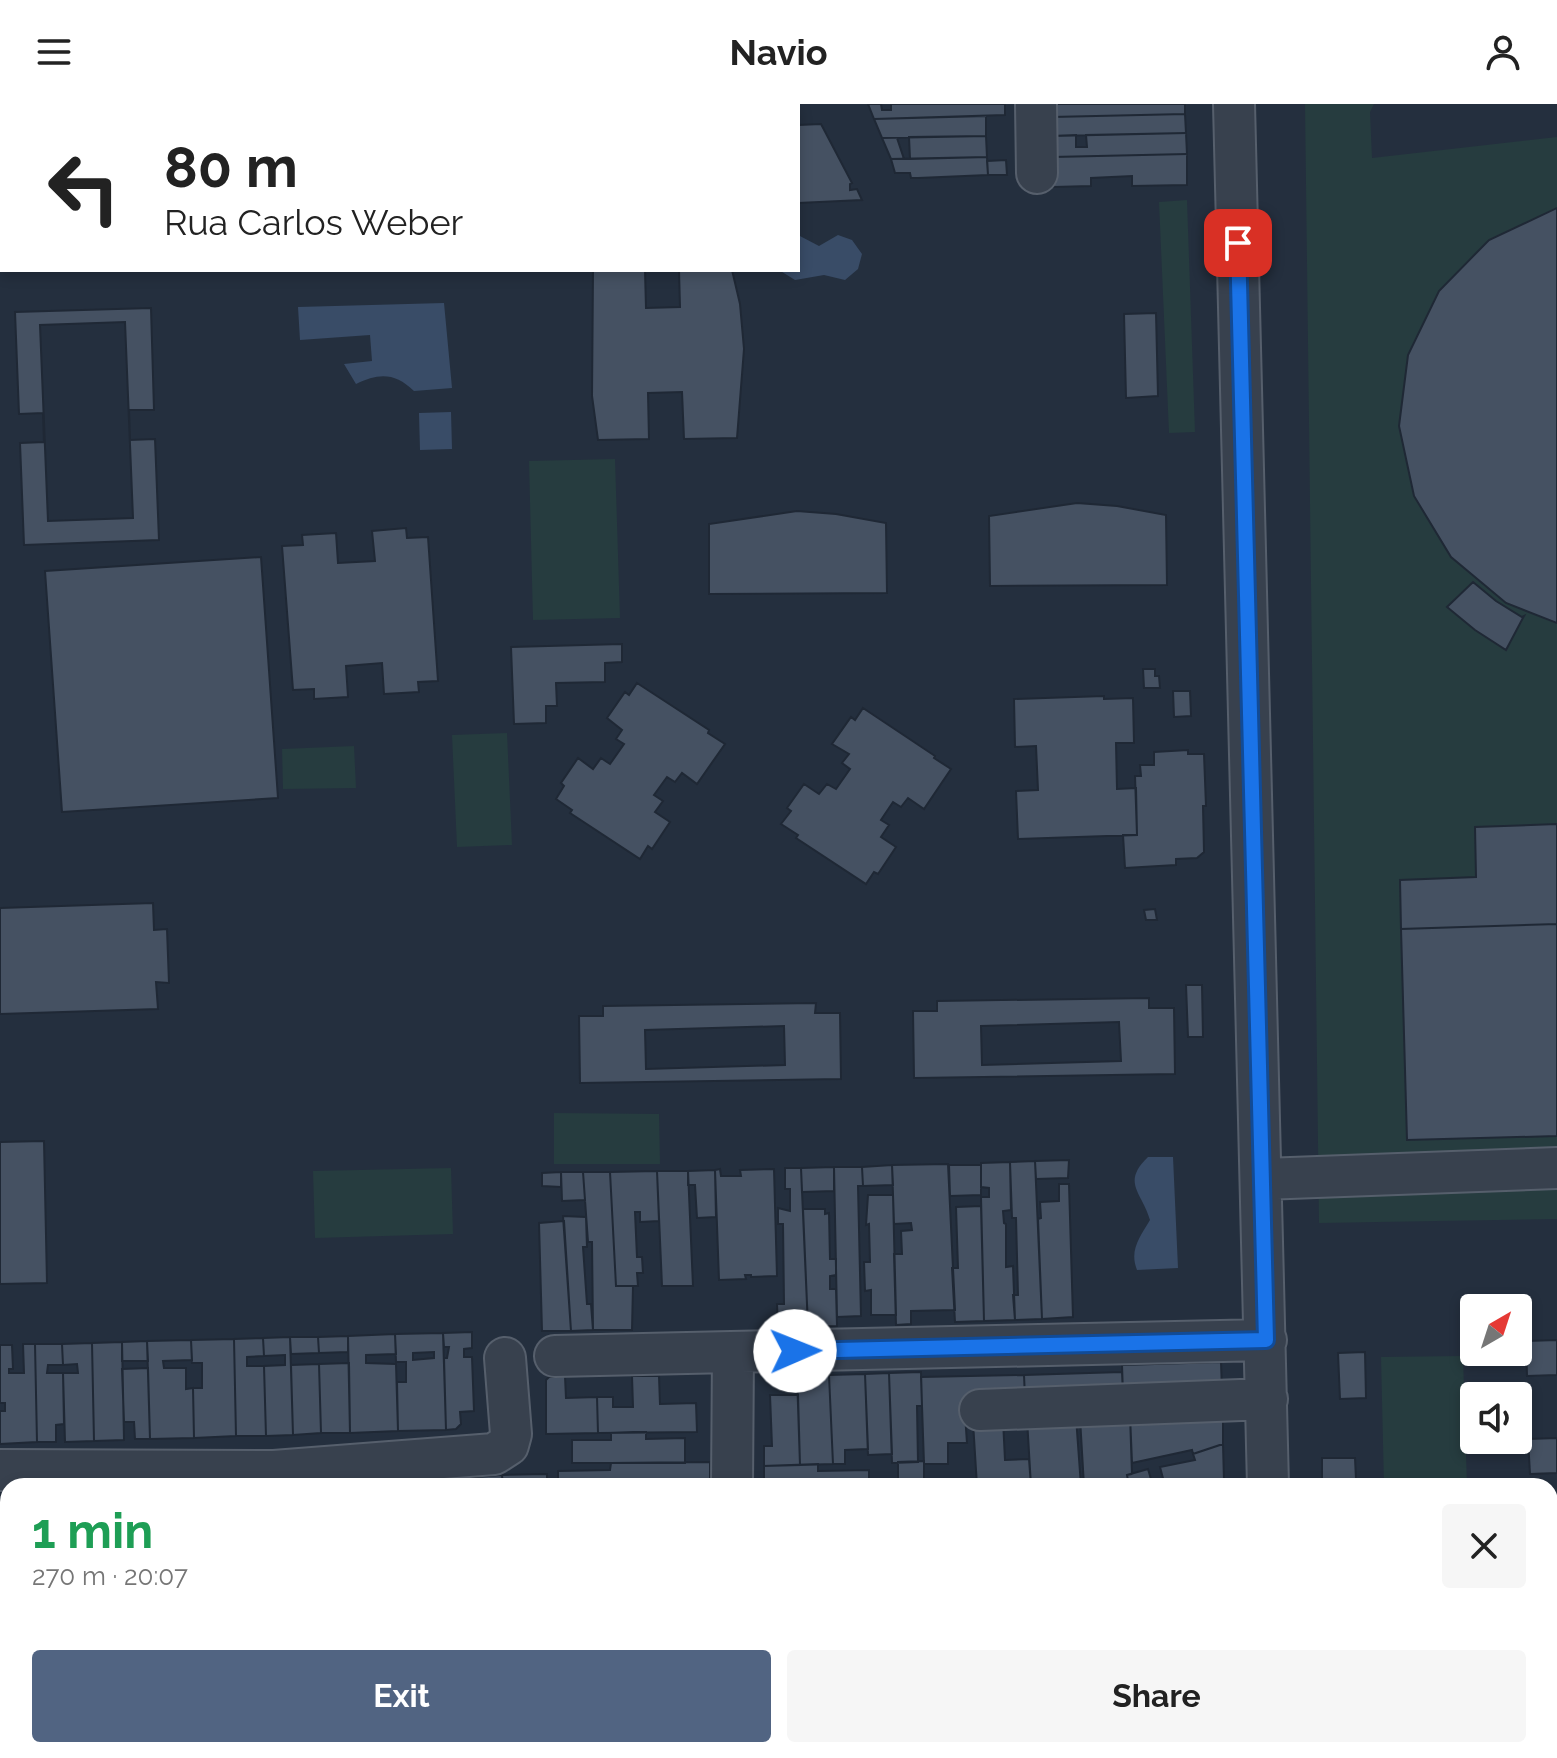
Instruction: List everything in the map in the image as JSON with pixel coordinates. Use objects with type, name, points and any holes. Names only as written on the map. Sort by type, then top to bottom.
[{"type":"street","points":[[1036,104],[1037,173]]},
{"type":"street","points":[[1234,104],[1268,1478]]},
{"type":"street","points":[[1262,1179],[1557,1168]]},
{"type":"street","points":[[555,1356],[1266,1340]]},
{"type":"street","points":[[732,1478],[733,1352]]},
{"type":"street","points":[[0,1470],[274,1471],[494,1454],[508,1445],[511,1434],[505,1358]]},
{"type":"street","points":[[980,1410],[1267,1399]]},
{"type":"green space","points":[[1305,104],[1374,104],[1370,112],[1372,158],[1557,137],[1557,1219],[1319,1223]]},
{"type":"green space","points":[[1187,200],[1195,432],[1169,433],[1159,202]]},
{"type":"green space","points":[[615,459],[620,618],[533,620],[529,461]]},
{"type":"green space","points":[[507,733],[512,845],[457,847],[452,735]]},
{"type":"green space","points":[[354,746],[356,788],[283,789],[282,749]]},
{"type":"green space","points":[[554,1113],[659,1114],[660,1164],[554,1164]]},
{"type":"green space","points":[[451,1168],[453,1234],[315,1238],[313,1171]]},
{"type":"green space","points":[[1460,1356],[1464,1382],[1460,1382],[1460,1454],[1466,1454],[1467,1478],[1384,1478],[1381,1357]]},
{"type":"water","points":[[838,235],[852,240],[862,254],[858,269],[845,280],[824,275],[795,280],[782,272],[800,272],[800,236],[819,246]]},
{"type":"water","points":[[444,303],[452,388],[414,391],[400,380],[386,376],[356,384],[344,364],[372,361],[370,335],[300,340],[298,307]]},
{"type":"water","points":[[451,412],[452,449],[420,450],[419,413]]},
{"type":"water","points":[[1148,1157],[1173,1157],[1178,1268],[1137,1270],[1135,1263],[1137,1244],[1150,1220],[1135,1181],[1140,1166]]},
{"type":"building","points":[[868,104],[881,104],[882,110],[891,110],[891,104],[1005,104],[1005,115],[874,119]]},
{"type":"building","points":[[1051,104],[1185,104],[1185,114],[1052,117]]},
{"type":"building","points":[[1185,114],[1186,133],[1052,136],[1052,117]]},
{"type":"building","points":[[986,116],[986,136],[882,138],[874,119]]},
{"type":"building","points":[[821,124],[852,183],[850,190],[857,189],[862,200],[800,203],[800,125]]},
{"type":"building","points":[[1186,133],[1187,154],[1053,157],[1052,136],[1076,135],[1076,147],[1087,147],[1086,135]]},
{"type":"building","points":[[986,136],[987,157],[910,159],[909,137]]},
{"type":"building","points":[[882,138],[897,138],[904,159],[891,159]]},
{"type":"building","points":[[1187,154],[1187,185],[1132,186],[1132,176],[1091,178],[1091,186],[1054,187],[1053,157]]},
{"type":"building","points":[[987,157],[988,175],[918,178],[911,178],[910,173],[895,173],[891,159]]},
{"type":"building","points":[[1006,160],[1007,175],[988,175],[987,161]]},
{"type":"building","points":[[1557,208],[1557,623],[1506,603],[1451,557],[1414,496],[1399,426],[1408,355],[1439,291],[1489,240]]},
{"type":"building","points":[[593,272],[645,272],[646,308],[680,307],[679,272],[732,272],[740,304],[744,349],[737,438],[684,439],[682,392],[648,393],[649,439],[598,440],[592,396]]},
{"type":"building","points":[[151,308],[154,410],[129,410],[130,440],[155,439],[159,540],[24,545],[20,443],[44,442],[43,413],[19,414],[15,312]]},
{"type":"building","points":[[1156,313],[1158,396],[1126,398],[1124,314]]},
{"type":"building","points":[[125,322],[133,518],[48,521],[40,325]]},
{"type":"building","points":[[1077,503],[1166,515],[1167,585],[990,586],[989,516]]},
{"type":"building","points":[[797,511],[886,523],[887,593],[709,594],[709,524]]},
{"type":"building","points":[[406,528],[407,538],[428,537],[438,681],[418,682],[419,692],[384,694],[382,663],[346,666],[348,697],[314,699],[314,689],[293,690],[282,546],[303,545],[302,535],[336,533],[338,563],[375,561],[372,531]]},
{"type":"building","points":[[261,557],[278,798],[62,812],[45,571]]},
{"type":"building","points":[[1473,582],[1496,601],[1524,616],[1506,650],[1447,607]]},
{"type":"building","points":[[622,644],[622,662],[605,663],[605,682],[556,683],[557,706],[546,706],[546,723],[514,724],[511,647]]},
{"type":"building","points":[[1143,669],[1155,669],[1160,688],[1144,688]]},
{"type":"building","points":[[637,683],[725,744],[697,784],[682,773],[675,782],[667,777],[654,795],[663,801],[655,812],[670,822],[652,849],[648,846],[640,859],[570,813],[572,810],[556,799],[564,786],[561,783],[578,758],[593,769],[601,758],[610,764],[624,744],[616,739],[622,730],[607,718],[625,692],[629,695]]},
{"type":"building","points":[[1173,691],[1190,691],[1191,716],[1174,717]]},
{"type":"building","points":[[1104,696],[1104,699],[1133,698],[1134,743],[1116,743],[1117,789],[1136,788],[1137,835],[1018,839],[1016,791],[1038,790],[1036,746],[1015,747],[1014,699]]},
{"type":"building","points":[[863,708],[951,769],[924,809],[908,798],[901,807],[893,802],[881,820],[889,825],[881,837],[896,847],[878,874],[874,872],[866,884],[796,838],[798,835],[781,824],[791,811],[787,808],[804,784],[819,794],[827,784],[836,789],[850,769],[842,763],[849,754],[832,744],[851,717],[855,720]]},
{"type":"building","points":[[1188,750],[1188,754],[1204,754],[1204,852],[1197,858],[1176,859],[1176,865],[1125,868],[1123,835],[1137,835],[1135,776],[1141,776],[1140,765],[1154,765],[1154,752]]},
{"type":"building","points":[[1557,824],[1557,924],[1401,929],[1400,880],[1476,877],[1475,827]]},
{"type":"building","points":[[153,903],[154,930],[167,929],[169,983],[156,982],[158,1009],[0,1014],[0,908]]},
{"type":"building","points":[[1155,909],[1157,920],[1146,920],[1144,910]]},
{"type":"building","points":[[1557,924],[1557,1136],[1407,1140],[1401,929]]},
{"type":"building","points":[[1186,985],[1202,985],[1203,1037],[1188,1037]]},
{"type":"building","points":[[1149,998],[1149,1008],[1174,1008],[1175,1074],[914,1078],[913,1011],[937,1011],[937,1001]]},
{"type":"building","points":[[816,1003],[815,1013],[840,1013],[841,1079],[580,1083],[579,1016],[603,1016],[603,1006]]},
{"type":"building","points":[[1119,1022],[1121,1061],[982,1065],[981,1026]]},
{"type":"building","points":[[784,1026],[785,1065],[646,1069],[645,1030]]},
{"type":"building","points":[[44,1141],[47,1283],[0,1284],[0,1142]]},
{"type":"building","points":[[1069,1160],[1068,1178],[1036,1179],[1035,1161]]},
{"type":"building","points":[[1035,1161],[1042,1319],[1015,1320],[1013,1295],[1018,1295],[1016,1218],[1012,1218],[1010,1162]]},
{"type":"building","points":[[1010,1162],[1011,1210],[1003,1211],[1006,1267],[1013,1266],[1015,1320],[984,1321],[981,1197],[989,1197],[989,1188],[981,1187],[981,1163]]},
{"type":"building","points":[[948,1164],[955,1310],[911,1311],[911,1324],[896,1325],[894,1254],[902,1254],[901,1231],[912,1230],[911,1223],[894,1224],[892,1165]]},
{"type":"building","points":[[892,1165],[893,1185],[863,1186],[862,1167]]},
{"type":"building","points":[[949,1165],[981,1165],[981,1195],[950,1196]]},
{"type":"building","points":[[834,1167],[834,1191],[802,1192],[801,1168]]},
{"type":"building","points":[[834,1167],[862,1167],[863,1186],[858,1186],[861,1316],[837,1317]]},
{"type":"building","points":[[785,1168],[801,1168],[808,1327],[778,1327],[777,1304],[784,1304],[783,1224],[778,1224],[778,1208],[790,1211],[790,1189],[785,1189]]},
{"type":"building","points":[[720,1169],[721,1176],[741,1176],[740,1170],[774,1169],[777,1276],[745,1275],[746,1279],[719,1280],[715,1170]]},
{"type":"building","points":[[715,1170],[716,1217],[697,1218],[695,1185],[688,1185],[688,1171]]},
{"type":"building","points":[[657,1171],[659,1221],[640,1222],[640,1212],[635,1212],[637,1257],[642,1257],[643,1273],[637,1273],[638,1286],[616,1286],[610,1172]]},
{"type":"building","points":[[657,1171],[688,1171],[693,1286],[662,1286]]},
{"type":"building","points":[[561,1172],[561,1187],[542,1186],[542,1173]]},
{"type":"building","points":[[561,1172],[583,1172],[585,1200],[562,1201]]},
{"type":"building","points":[[583,1172],[610,1172],[616,1286],[633,1286],[632,1330],[593,1330],[592,1242],[588,1242]]},
{"type":"building","points":[[1059,1184],[1069,1184],[1073,1317],[1042,1319],[1040,1202],[1059,1201]]},
{"type":"building","points":[[868,1195],[893,1195],[896,1315],[871,1315],[871,1290],[865,1291],[864,1262],[870,1262],[869,1224],[866,1225]]},
{"type":"building","points":[[981,1206],[984,1321],[955,1322],[952,1268],[958,1268],[956,1207]]},
{"type":"building","points":[[803,1209],[825,1209],[825,1214],[829,1213],[830,1259],[836,1259],[836,1275],[830,1276],[830,1289],[836,1289],[837,1326],[808,1327]]},
{"type":"building","points":[[563,1216],[586,1217],[587,1247],[583,1247],[587,1304],[591,1304],[593,1330],[571,1331]]},
{"type":"building","points":[[564,1221],[571,1331],[542,1331],[539,1223]]},
{"type":"building","points":[[472,1332],[472,1348],[464,1349],[464,1357],[472,1357],[474,1411],[460,1412],[461,1424],[456,1429],[446,1430],[444,1358],[447,1358],[449,1347],[444,1347],[443,1333]]},
{"type":"building","points":[[443,1333],[446,1430],[398,1431],[397,1382],[406,1382],[406,1362],[396,1362],[395,1334]],"holes":[[[434,1352],[434,1358],[413,1360],[413,1353]]]},
{"type":"building","points":[[395,1334],[396,1354],[366,1355],[366,1363],[396,1364],[398,1431],[350,1433],[348,1336]]},
{"type":"building","points":[[348,1336],[348,1352],[319,1353],[318,1337]]},
{"type":"building","points":[[290,1337],[293,1435],[266,1436],[264,1366],[285,1365],[285,1355],[264,1356],[263,1338]]},
{"type":"building","points":[[290,1337],[318,1337],[319,1353],[291,1354]]},
{"type":"building","points":[[263,1338],[264,1356],[247,1357],[247,1366],[264,1366],[266,1436],[236,1436],[234,1339]]},
{"type":"building","points":[[234,1339],[236,1436],[194,1438],[193,1388],[202,1388],[202,1363],[192,1363],[191,1340]]},
{"type":"building","points":[[191,1340],[192,1360],[163,1361],[164,1368],[186,1368],[186,1389],[193,1388],[194,1438],[150,1439],[147,1341]]},
{"type":"building","points":[[1557,1340],[1557,1375],[1527,1376],[1527,1366],[1532,1366],[1532,1341]]},
{"type":"building","points":[[147,1341],[148,1361],[122,1361],[122,1342]]},
{"type":"building","points":[[122,1342],[124,1440],[94,1441],[92,1343]]},
{"type":"building","points":[[92,1343],[94,1441],[65,1442],[63,1373],[78,1373],[77,1364],[63,1365],[62,1344]]},
{"type":"building","points":[[23,1344],[35,1344],[37,1442],[0,1444],[0,1411],[5,1411],[5,1403],[0,1403],[0,1345],[12,1345],[13,1369],[9,1369],[9,1373],[24,1373]]},
{"type":"building","points":[[35,1344],[62,1344],[63,1365],[48,1365],[47,1373],[63,1373],[64,1424],[56,1425],[56,1442],[37,1442]]},
{"type":"building","points":[[1365,1352],[1366,1398],[1340,1399],[1338,1353]]},
{"type":"building","points":[[1221,1362],[1222,1390],[1123,1394],[1122,1365]]},
{"type":"building","points":[[349,1363],[350,1433],[321,1433],[319,1364]]},
{"type":"building","points":[[319,1364],[321,1433],[293,1435],[291,1365]]},
{"type":"building","points":[[148,1368],[150,1439],[135,1439],[134,1422],[124,1422],[122,1369]]},
{"type":"building","points":[[921,1372],[922,1406],[917,1406],[918,1462],[892,1463],[889,1373]]},
{"type":"building","points":[[1122,1372],[1123,1394],[1025,1398],[1024,1375]]},
{"type":"building","points":[[889,1373],[892,1454],[868,1455],[865,1374]]},
{"type":"building","points":[[865,1374],[868,1449],[845,1450],[845,1464],[833,1464],[829,1375]]},
{"type":"building","points":[[797,1375],[829,1375],[833,1464],[800,1465]]},
{"type":"building","points":[[1024,1375],[1025,1398],[964,1400],[967,1443],[948,1443],[948,1464],[924,1464],[921,1377]]},
{"type":"building","points":[[565,1376],[566,1398],[597,1397],[598,1433],[546,1434],[546,1380]]},
{"type":"building","points":[[632,1376],[659,1376],[660,1404],[696,1403],[697,1432],[598,1433],[597,1397],[613,1397],[613,1407],[633,1407]]},
{"type":"building","points":[[770,1395],[798,1395],[800,1465],[764,1466],[764,1446],[772,1446]]},
{"type":"building","points":[[1223,1412],[1223,1444],[1193,1454],[1192,1450],[1132,1463],[1130,1415]]},
{"type":"building","points":[[1130,1415],[1132,1474],[1127,1475],[1128,1478],[1084,1478],[1080,1418]]},
{"type":"building","points":[[1076,1417],[1080,1478],[1031,1478],[1027,1419]]},
{"type":"building","points":[[1003,1420],[1005,1460],[1029,1459],[1030,1478],[976,1478],[973,1422]]},
{"type":"building","points":[[646,1432],[646,1439],[685,1438],[685,1463],[572,1463],[572,1440],[611,1440],[611,1433]]},
{"type":"building","points":[[1557,1438],[1557,1473],[1530,1474],[1532,1439]]},
{"type":"building","points":[[1223,1444],[1224,1478],[1163,1478],[1160,1467],[1195,1460],[1193,1454]]},
{"type":"building","points":[[1322,1458],[1355,1458],[1356,1478],[1322,1478]]},
{"type":"building","points":[[924,1461],[924,1478],[898,1478],[898,1462]]},
{"type":"building","points":[[710,1462],[710,1478],[558,1478],[558,1471],[610,1470],[611,1463]]},
{"type":"building","points":[[818,1464],[818,1471],[869,1470],[869,1478],[764,1478],[764,1466]]},
{"type":"building","points":[[1148,1469],[1151,1478],[1128,1478],[1127,1475]]},
{"type":"building","points":[[547,1474],[547,1478],[502,1478],[502,1475]]},
{"type":"building","points":[[502,1475],[502,1478],[475,1478]]},
{"type":"route","points":[[795,1351],[1266,1340],[1238,243]]}]
